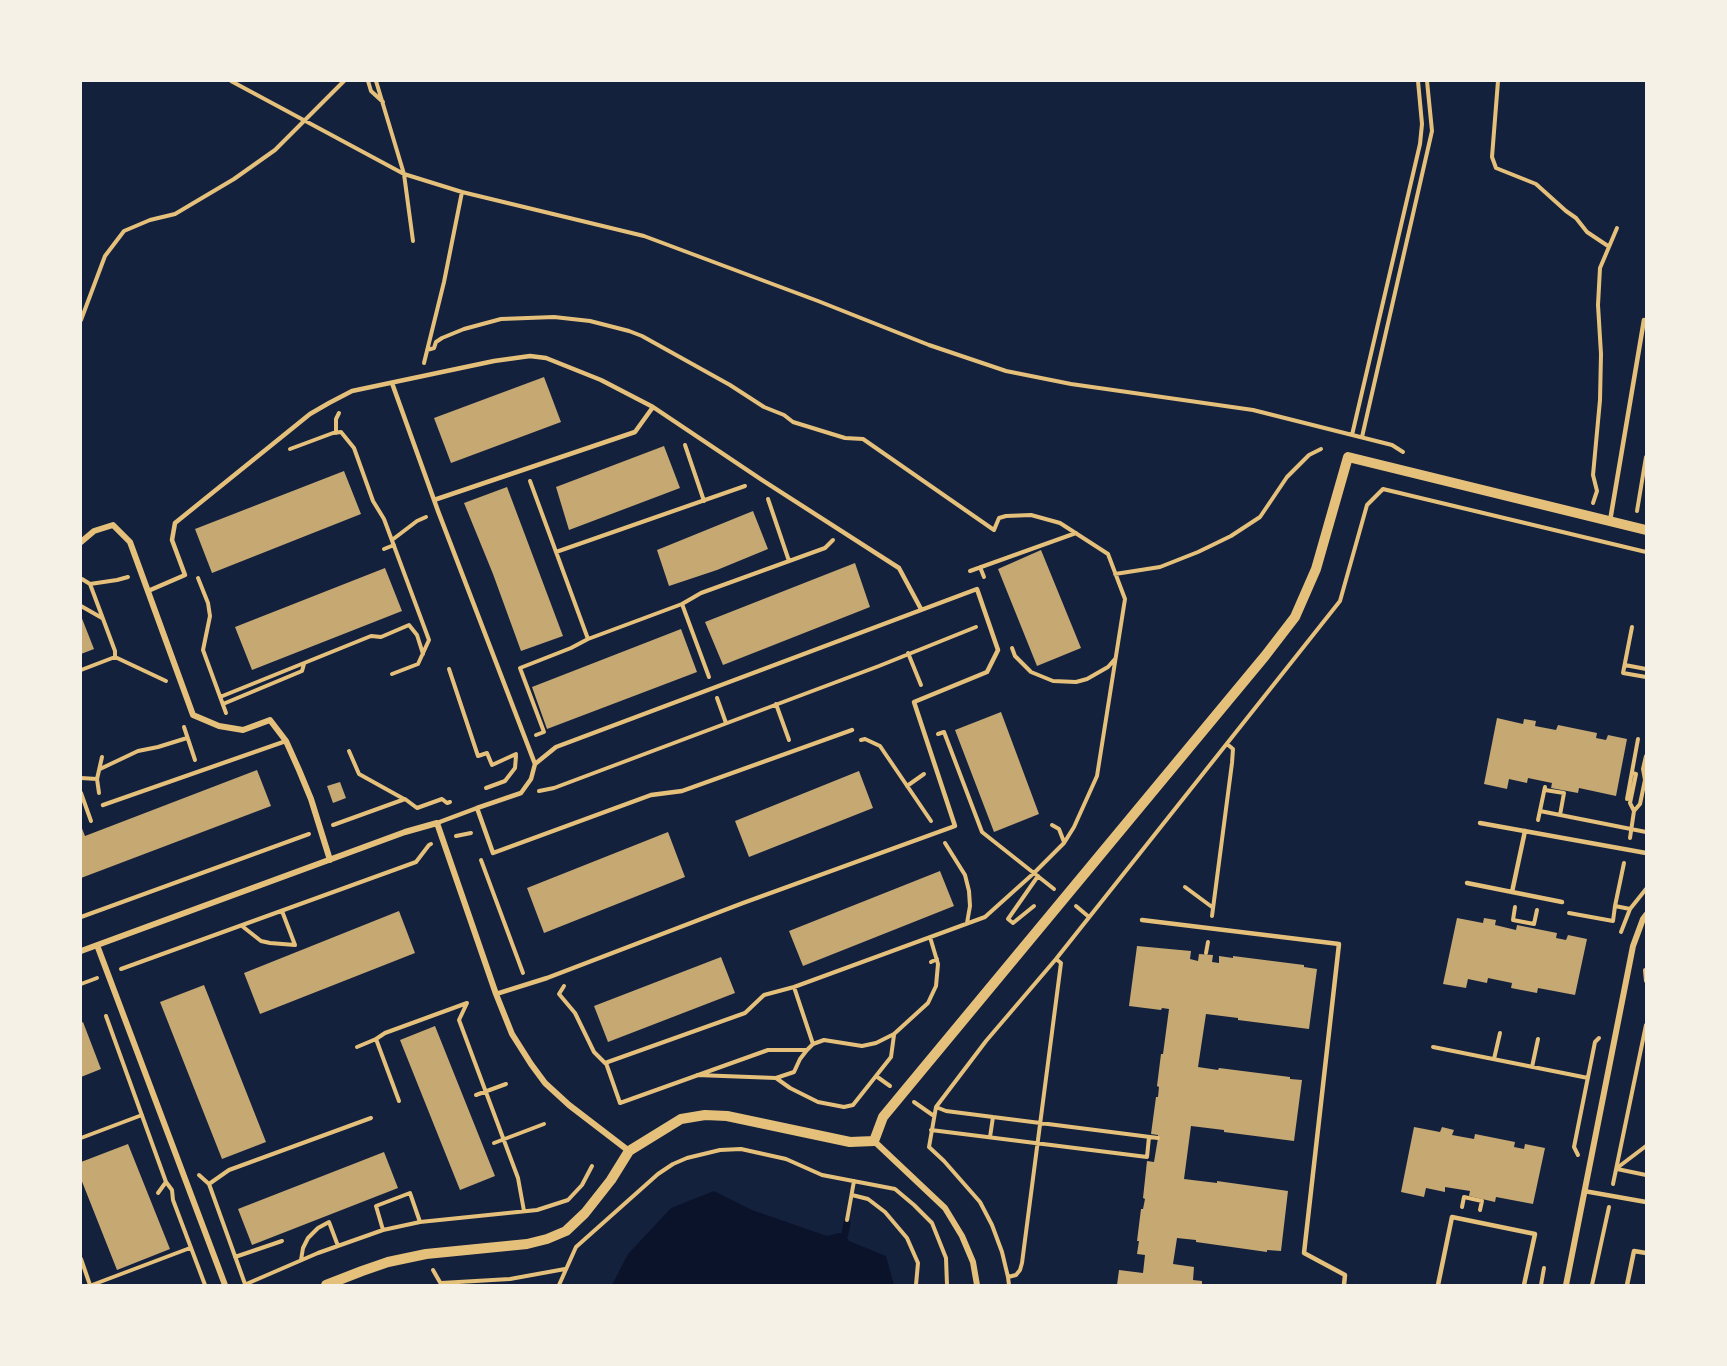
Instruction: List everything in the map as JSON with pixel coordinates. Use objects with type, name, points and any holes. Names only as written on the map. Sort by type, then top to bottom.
[{"type":"street","points":[[874,1141],[884,1117],[902,1094],[1295,617],[1316,569],[1348,457],[1646,530]]},
{"type":"street","points":[[81,542],[94,531],[113,525],[129,542],[193,715],[219,726],[243,730],[270,720],[286,741],[311,799],[330,860]]},
{"type":"street","points":[[81,951],[405,832],[436,823],[512,1034],[545,1083],[569,1105],[629,1151]]},
{"type":"street","points":[[1566,1285],[1633,946],[1646,915]]},
{"type":"street","points":[[97,945],[225,1285]]},
{"type":"street","points":[[326,1285],[362,1271],[407,1258],[527,1244],[566,1231],[585,1213],[611,1180],[629,1151],[681,1119],[705,1114],[727,1116],[850,1142],[874,1141],[945,1209],[962,1236],[973,1262],[977,1285]]},
{"type":"lane","points":[[1610,521],[1644,320]]},
{"type":"lane","points":[[148,591],[185,575],[172,540],[175,523],[310,414],[352,391],[494,361],[530,356],[546,358],[601,380],[653,407],[899,568],[921,609]]},
{"type":"lane","points":[[392,383],[438,511],[535,764],[531,779],[521,793],[436,823]]},
{"type":"lane","points":[[434,500],[635,432],[653,407]]},
{"type":"lane","points":[[496,994],[547,978],[743,903],[955,826],[914,702],[987,672],[998,650],[977,589],[556,747],[535,764]]},
{"type":"lane","points":[[477,808],[493,853],[651,795],[682,791],[852,730]]},
{"type":"lane","points":[[103,805],[286,741]]},
{"type":"lane","points":[[1480,823],[1646,853]]},
{"type":"lane","points":[[1515,892],[1525,831]]},
{"type":"lane","points":[[1467,883],[1562,902]]},
{"type":"lane","points":[[1142,920],[1339,944],[1304,1253],[1346,1275],[1344,1285]]},
{"type":"lane","points":[[1584,1191],[1646,1202]]},
{"type":"lane","points":[[1438,1285],[1452,1217],[1535,1234],[1524,1285]]},
{"type":"lane","points":[[1627,1285],[1634,1251],[1646,1253]]},
{"type":"path","points":[[231,81],[404,174],[462,192],[644,236],[929,345],[1006,371],[1071,384],[1253,410],[1392,445]]},
{"type":"path","points":[[81,320],[105,256],[124,231],[150,220],[175,214],[234,179],[275,150],[344,81]]},
{"type":"path","points":[[368,81],[371,91],[382,102]]},
{"type":"path","points":[[376,81],[404,174],[413,241]]},
{"type":"path","points":[[1352,435],[1420,144],[1422,124],[1418,81]]},
{"type":"path","points":[[1362,437],[1432,131],[1427,81]]},
{"type":"path","points":[[1498,81],[1492,157],[1496,168],[1536,184],[1576,218],[1587,232],[1608,246]]},
{"type":"path","points":[[423,365],[444,282],[462,192]]},
{"type":"path","points":[[1593,504],[1597,491],[1593,475],[1600,400],[1601,354],[1598,304],[1600,268],[1617,228]]},
{"type":"path","points":[[427,350],[434,348],[436,342],[442,338],[464,329],[501,319],[554,317],[578,319],[629,331],[642,336],[793,422],[844,438],[863,439],[994,530],[999,518],[1006,516],[1031,515],[1060,523],[1108,555],[1125,599],[1097,776],[1074,827],[1064,843],[1036,874],[984,917],[794,987],[764,995],[745,1013],[605,1063]]},
{"type":"path","points":[[336,433],[336,419],[340,410]]},
{"type":"path","points":[[678,424],[704,501]]},
{"type":"path","points":[[281,456],[290,449],[341,432],[354,448],[373,501],[384,519],[393,542],[429,640],[418,664],[392,674]]},
{"type":"path","points":[[1116,574],[1160,567],[1231,536],[1260,517],[1287,477],[1309,455],[1321,449]]},
{"type":"path","points":[[1637,512],[1643,497],[1646,457]]},
{"type":"path","points":[[526,469],[588,639]]},
{"type":"path","points":[[556,552],[762,480],[789,561]]},
{"type":"path","points":[[1010,1285],[1002,1252],[980,1202],[944,1161],[928,1147],[936,1107],[986,1041],[1056,959],[1340,602],[1367,505],[1383,489],[1646,552]]},
{"type":"path","points":[[384,549],[417,521],[438,511]]},
{"type":"path","points":[[544,732],[520,668],[588,639],[682,604],[701,593],[825,548],[841,530]]},
{"type":"path","points":[[970,571],[1077,534]]},
{"type":"path","points":[[980,567],[984,577]]},
{"type":"path","points":[[196,571],[208,603],[210,616],[203,650],[232,728]]},
{"type":"path","points":[[90,584],[117,580],[141,572]]},
{"type":"path","points":[[81,580],[90,584],[115,651],[115,657]]},
{"type":"path","points":[[682,604],[726,723]]},
{"type":"path","points":[[81,606],[103,618]]},
{"type":"path","points":[[554,788],[879,666],[989,622]]},
{"type":"path","points":[[220,697],[371,636],[381,637],[409,625],[417,635],[423,654]]},
{"type":"path","points":[[1632,627],[1623,673],[1646,677]]},
{"type":"path","points":[[1011,646],[1022,665],[1042,678],[1053,681],[1076,682],[1087,679],[1108,668],[1115,659]]},
{"type":"path","points":[[908,653],[921,686]]},
{"type":"path","points":[[81,670],[115,657],[168,682]]},
{"type":"path","points":[[223,704],[302,671],[304,663]]},
{"type":"path","points":[[1625,665],[1646,669]]},
{"type":"path","points":[[449,669],[478,756],[487,753],[492,765],[516,754]]},
{"type":"path","points":[[776,704],[783,724]]},
{"type":"path","points":[[184,727],[199,772]]},
{"type":"path","points":[[926,739],[944,732],[982,831],[1053,888],[1049,893]]},
{"type":"path","points":[[100,769],[138,751],[187,738]]},
{"type":"path","points":[[865,739],[880,746],[965,874],[969,898],[968,923]]},
{"type":"path","points":[[1627,800],[1638,739]]},
{"type":"path","points":[[484,789],[505,781],[515,768],[517,759],[513,744]]},
{"type":"path","points":[[1206,953],[1233,749],[1227,744]]},
{"type":"path","points":[[350,751],[359,774],[417,808],[442,799],[447,803],[452,801]]},
{"type":"path","points":[[1643,769],[1646,756]]},
{"type":"path","points":[[98,789],[97,779],[102,757]]},
{"type":"path","points":[[907,786],[935,766]]},
{"type":"path","points":[[1632,773],[1636,774],[1630,803],[1634,812]]},
{"type":"path","points":[[81,778],[97,779]]},
{"type":"path","points":[[1536,833],[1545,788],[1564,793],[1560,815]]},
{"type":"path","points":[[81,793],[91,821]]},
{"type":"path","points":[[81,917],[405,799]]},
{"type":"path","points":[[1540,811],[1646,832]]},
{"type":"path","points":[[1052,825],[1059,829],[1064,843]]},
{"type":"path","points":[[81,984],[416,862],[429,845],[470,832],[474,842]]},
{"type":"path","points":[[478,851],[521,969]]},
{"type":"path","points":[[1036,874],[1008,919],[1013,923],[1037,904]]},
{"type":"path","points":[[1185,887],[1213,908]]},
{"type":"path","points":[[1515,892],[1513,920],[1534,924],[1539,897]]},
{"type":"path","points":[[1562,902],[1567,913],[1613,921],[1616,906],[1630,909]]},
{"type":"path","points":[[241,926],[261,941],[295,945],[282,911]]},
{"type":"path","points":[[697,1076],[776,1078],[794,1072],[800,1059],[813,1044],[824,1040],[862,1046],[876,1043],[894,1034],[928,1003],[936,986],[938,964],[930,937]]},
{"type":"path","points":[[931,962],[937,959]]},
{"type":"path","points":[[1008,1277],[1016,1275],[1022,1263],[1061,963],[1056,959]]},
{"type":"path","points":[[1646,964],[1646,981]]},
{"type":"path","points":[[794,987],[813,1044]]},
{"type":"path","points":[[560,994],[575,1013],[594,1052],[605,1063],[620,1103],[768,1050],[807,1050]]},
{"type":"path","points":[[357,1047],[384,1034],[467,1003],[459,1020],[518,1178],[524,1211]]},
{"type":"path","points":[[104,1011],[166,1182],[172,1190],[173,1200],[205,1285]]},
{"type":"path","points":[[1616,1168],[1646,1025]]},
{"type":"path","points":[[1494,1059],[1500,1033]]},
{"type":"path","points":[[776,1078],[818,1102],[838,1106],[853,1105],[891,1057],[894,1034]]},
{"type":"path","points":[[376,1039],[399,1101]]},
{"type":"path","points":[[1532,1066],[1538,1039]]},
{"type":"path","points":[[1433,1047],[1588,1078]]},
{"type":"path","points":[[476,1095],[506,1084]]},
{"type":"path","points":[[936,1107],[946,1111],[1158,1138]]},
{"type":"path","points":[[81,1138],[142,1115]]},
{"type":"path","points":[[990,1137],[993,1117]]},
{"type":"path","points":[[209,1184],[229,1170],[371,1118]]},
{"type":"path","points":[[494,1143],[544,1124]]},
{"type":"path","points":[[931,1130],[1147,1156],[1149,1137]]},
{"type":"path","points":[[1616,1168],[1646,1146]]},
{"type":"path","points":[[559,1285],[576,1247],[658,1174],[687,1158],[720,1150],[741,1149],[786,1159],[822,1175],[895,1189],[914,1204],[932,1223],[946,1258],[947,1285]]},
{"type":"path","points":[[244,1285],[301,1260],[383,1230],[420,1222],[537,1210],[568,1200],[582,1185],[592,1166]]},
{"type":"path","points":[[1616,1168],[1646,1175]]},
{"type":"path","points":[[847,1220],[855,1181]]},
{"type":"path","points":[[158,1192],[166,1182]]},
{"type":"path","points":[[383,1230],[376,1206],[410,1193],[420,1222]]},
{"type":"path","points":[[852,1195],[868,1199],[885,1212],[907,1238],[918,1263],[916,1285]]},
{"type":"path","points":[[1592,1285],[1608,1208]]},
{"type":"path","points":[[301,1260],[308,1238],[318,1228],[329,1222],[338,1246]]},
{"type":"path","points":[[236,1257],[282,1241]]},
{"type":"path","points":[[81,1259],[91,1285],[190,1248]]},
{"type":"path","points":[[1540,1285],[1544,1266]]},
{"type":"path","points":[[432,1268],[441,1284],[510,1278],[565,1269]]},
{"type":"water","points":[[714,1191],[752,1210],[827,1236],[845,1234],[849,1241],[886,1256],[894,1285],[612,1285],[628,1254],[671,1208]]},
{"type":"building","points":[[544,377],[561,422],[451,463],[434,418]]},
{"type":"building","points":[[664,446],[680,488],[569,530],[556,487]]},
{"type":"building","points":[[344,471],[361,514],[212,573],[195,529]]},
{"type":"building","points":[[507,487],[563,636],[521,651],[464,503]]},
{"type":"building","points":[[753,511],[768,549],[717,570],[669,586],[657,550]]},
{"type":"building","points":[[1041,550],[1081,648],[1037,666],[998,569]]},
{"type":"building","points":[[855,563],[870,607],[723,665],[705,622]]},
{"type":"building","points":[[385,568],[402,611],[252,670],[235,627]]},
{"type":"building","points":[[81,616],[94,649],[81,654]]},
{"type":"building","points":[[681,629],[697,672],[547,729],[532,687]]},
{"type":"building","points":[[1001,712],[1039,814],[994,832],[955,730]]},
{"type":"building","points":[[1497,718],[1523,724],[1524,719],[1536,721],[1535,726],[1556,730],[1558,725],[1597,733],[1596,738],[1606,740],[1608,735],[1627,739],[1616,796],[1579,788],[1578,793],[1551,788],[1552,783],[1528,778],[1527,783],[1509,779],[1507,789],[1484,784]]},
{"type":"building","points":[[257,770],[271,806],[81,878],[81,826],[85,836]]},
{"type":"building","points":[[859,771],[873,808],[749,857],[735,821]]},
{"type":"building","points":[[340,782],[346,798],[333,803],[327,786]]},
{"type":"building","points":[[668,832],[685,877],[544,933],[527,888]]},
{"type":"building","points":[[940,871],[954,906],[803,966],[789,931]]},
{"type":"building","points":[[399,911],[415,953],[260,1014],[244,973]]},
{"type":"building","points":[[1457,918],[1483,923],[1484,918],[1496,920],[1495,925],[1516,930],[1517,925],[1557,933],[1556,938],[1566,940],[1568,935],[1587,939],[1575,995],[1538,988],[1537,993],[1511,988],[1512,983],[1488,978],[1487,983],[1468,979],[1466,988],[1443,984]]},
{"type":"building","points":[[1137,946],[1191,951],[1190,959],[1198,961],[1199,954],[1213,955],[1212,962],[1219,963],[1219,956],[1233,958],[1233,956],[1304,965],[1304,967],[1317,969],[1309,1029],[1206,1014],[1198,1067],[1302,1080],[1294,1141],[1191,1126],[1184,1179],[1288,1191],[1281,1251],[1267,1250],[1267,1252],[1177,1238],[1173,1264],[1194,1267],[1193,1280],[1202,1281],[1202,1285],[1117,1285],[1119,1270],[1143,1273],[1145,1255],[1137,1254],[1139,1241],[1137,1241],[1141,1209],[1143,1209],[1145,1199],[1143,1198],[1147,1161],[1154,1162],[1158,1138],[1158,1135],[1151,1134],[1169,1009],[1129,1006]]},
{"type":"building","points":[[721,957],[735,993],[608,1042],[594,1006]]},
{"type":"building","points":[[204,985],[266,1142],[222,1159],[160,1002]]},
{"type":"building","points":[[83,1022],[101,1069],[81,1077],[81,1023]]},
{"type":"building","points":[[435,1026],[495,1176],[460,1190],[400,1040]]},
{"type":"building","points":[[1414,1127],[1440,1132],[1442,1127],[1454,1130],[1452,1135],[1474,1139],[1475,1134],[1515,1142],[1514,1147],[1524,1149],[1525,1144],[1545,1148],[1533,1204],[1496,1197],[1495,1202],[1469,1196],[1470,1191],[1445,1187],[1445,1192],[1426,1188],[1424,1197],[1401,1192]]},
{"type":"building","points":[[128,1144],[170,1249],[117,1270],[81,1179],[81,1162]]},
{"type":"building","points":[[384,1152],[398,1188],[252,1245],[238,1209]]},
{"type":"waterway","points":[[845,1234],[847,1223]]}]
